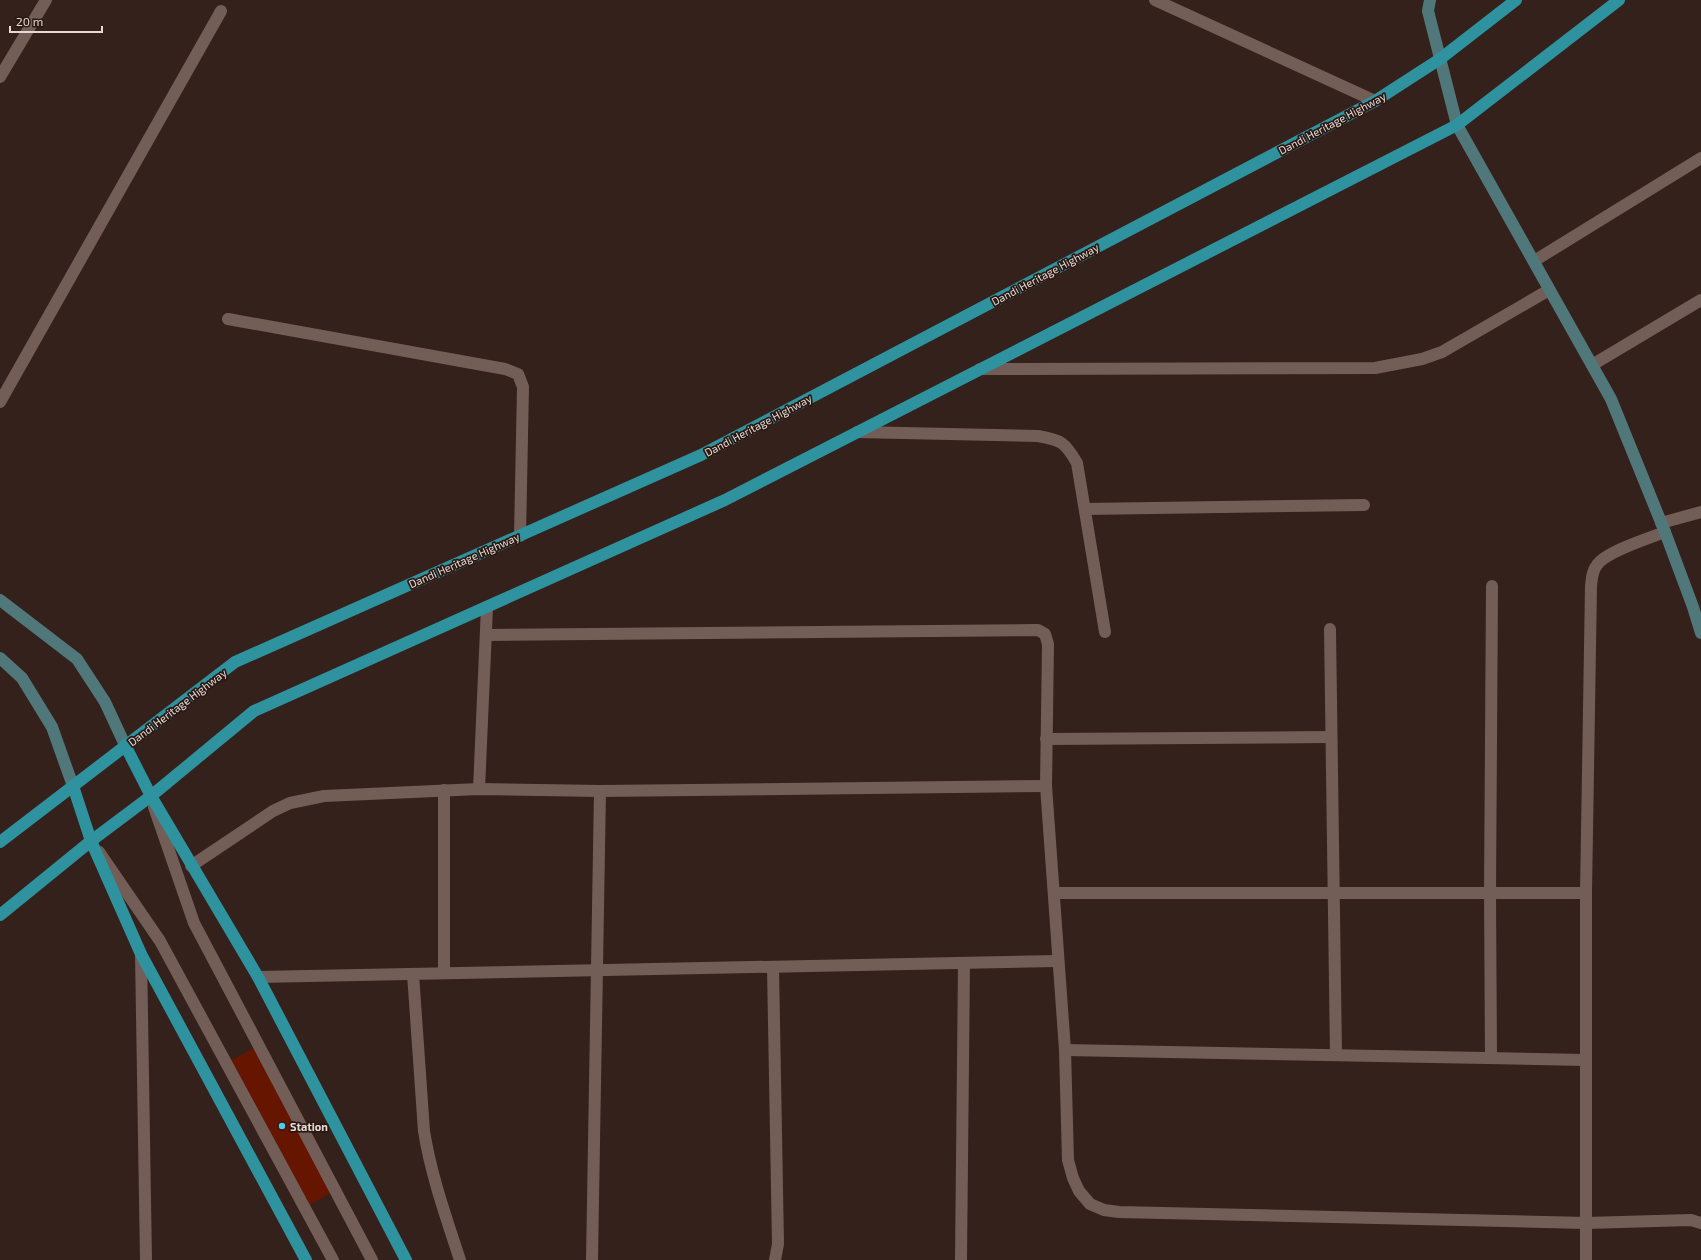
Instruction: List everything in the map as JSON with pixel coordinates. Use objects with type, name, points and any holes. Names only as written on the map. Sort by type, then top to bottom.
[{"type":"main road","name":"Dandi Heritage Highway","points":[[0,842],[235,662],[701,455],[1375,101],[1440,59],[1516,0]]},
{"type":"main road","points":[[0,915],[151,796],[254,711],[725,500],[1457,125],[1619,0]]},
{"type":"main road","points":[[125,745],[151,796],[191,866],[258,977],[406,1260]]},
{"type":"main road","points":[[73,786],[92,841],[140,954],[306,1260]]},
{"type":"street","points":[[0,77],[46,0]]},
{"type":"street","points":[[1155,0],[1375,101]]},
{"type":"street","points":[[1430,0],[1428,11],[1457,125],[1611,399],[1663,528],[1697,605],[1701,633]]},
{"type":"street","points":[[0,402],[221,10]]},
{"type":"street","points":[[1534,261],[1701,158]]},
{"type":"street","points":[[980,369],[1375,368],[1394,366],[1442,352],[1549,290]]},
{"type":"street","points":[[1592,365],[1701,300]]},
{"type":"street","points":[[228,319],[505,369],[518,374],[523,387],[520,536]]},
{"type":"street","points":[[857,432],[1038,436],[1058,440],[1070,450],[1077,463],[1106,632]]},
{"type":"street","points":[[1085,509],[1364,505]]},
{"type":"street","points":[[1586,1260],[1586,893],[1591,586],[1593,573],[1597,564],[1605,556],[1663,528],[1701,512]]},
{"type":"street","points":[[1491,1058],[1490,893],[1492,586]]},
{"type":"street","points":[[0,600],[77,660],[105,702],[125,745]]},
{"type":"street","points":[[479,789],[487,607]]},
{"type":"street","points":[[1330,629],[1336,1055]]},
{"type":"street","points":[[486,635],[1038,630],[1045,634],[1048,644],[1046,786],[1054,893],[1057,961],[1065,1050],[1068,1160],[1079,1192],[1090,1204],[1104,1210],[1119,1212],[1586,1223],[1691,1220],[1701,1223]]},
{"type":"street","points":[[0,658],[22,678],[52,727],[73,786]]},
{"type":"street","points":[[1046,739],[1331,737]]},
{"type":"street","points":[[191,866],[273,811],[290,803],[324,796],[479,789],[600,791],[1046,786]]},
{"type":"street","points":[[444,790],[444,973]]},
{"type":"street","points":[[592,1260],[600,791]]},
{"type":"street","points":[[151,796],[194,923],[372,1260]]},
{"type":"street","points":[[92,841],[160,941],[332,1260]]},
{"type":"street","points":[[1054,893],[1586,893]]},
{"type":"street","points":[[140,954],[146,1260]]},
{"type":"street","points":[[258,977],[1057,961]]},
{"type":"street","points":[[961,1260],[964,963]]},
{"type":"street","points":[[773,966],[778,1244],[775,1260]]},
{"type":"street","points":[[413,974],[425,1137],[433,1179],[460,1260]]},
{"type":"street","points":[[1065,1050],[1585,1060]]},
{"type":"building","name":"Station","points":[[254,1048],[332,1192],[310,1205],[231,1060]]},
{"type":"place","name":"Station","points":[[282,1126]]}]
